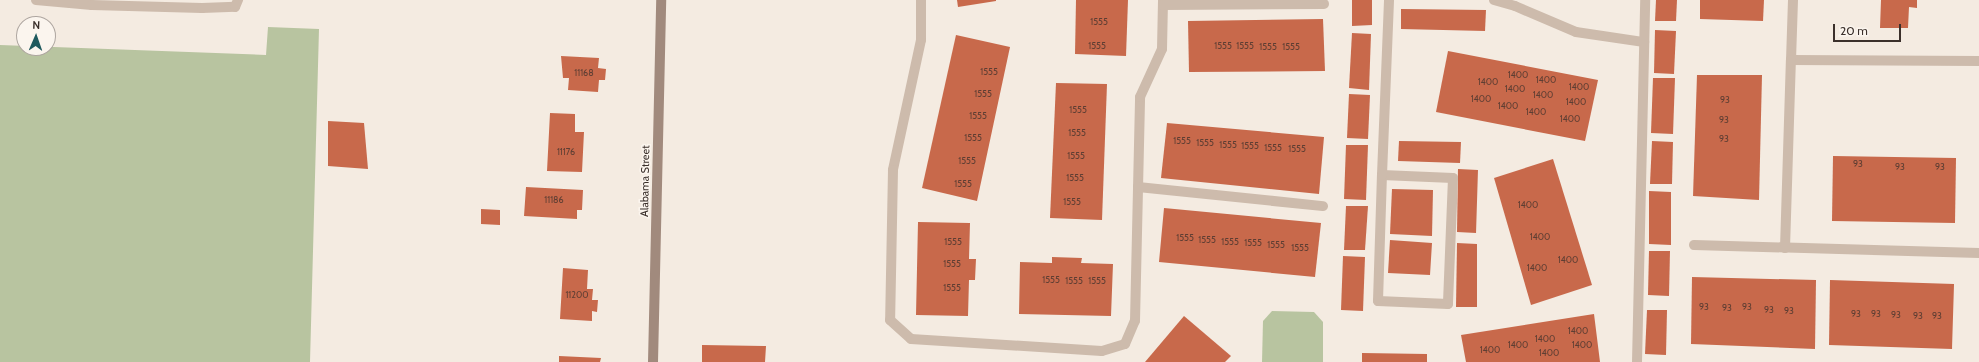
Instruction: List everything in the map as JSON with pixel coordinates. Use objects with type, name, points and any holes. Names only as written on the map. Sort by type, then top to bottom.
[{"type":"main road","name":"Alabama Street","points":[[652,362],[661,0]]},
{"type":"lane","points":[[36,0],[235,7],[238,0]]},
{"type":"lane","points":[[922,0],[921,40],[893,170],[890,320],[911,339],[1102,351],[1125,344],[1135,322],[1140,96],[1162,48],[1163,3],[1324,4]]},
{"type":"lane","points":[[1382,175],[1452,178],[1448,304],[1378,301],[1382,175],[1389,0]]},
{"type":"lane","points":[[1494,0],[1515,6],[1576,32],[1644,42]]},
{"type":"lane","points":[[1637,362],[1645,0]]},
{"type":"lane","points":[[1786,248],[1793,0]]},
{"type":"lane","points":[[1791,60],[1979,60]]},
{"type":"lane","points":[[1138,187],[1323,206]]},
{"type":"lane","points":[[1694,245],[1977,253]]},
{"type":"green space","points":[[268,27],[319,29],[310,362],[0,362],[0,45],[16,46],[16,56],[56,56],[56,47],[266,55]]},
{"type":"green space","points":[[1272,311],[1314,312],[1323,322],[1323,362],[1262,362],[1263,321]]},
{"type":"building","points":[[957,0],[996,0],[996,1],[958,7]]},
{"type":"building","points":[[1076,0],[1128,0],[1126,56],[1075,54]]},
{"type":"building","points":[[1352,0],[1372,0],[1372,25],[1352,26]]},
{"type":"building","points":[[1656,0],[1677,0],[1676,21],[1655,21]]},
{"type":"building","points":[[1700,0],[1764,0],[1763,21],[1700,19]]},
{"type":"building","points":[[1881,0],[1917,0],[1917,8],[1909,7],[1908,28],[1880,28]]},
{"type":"building","points":[[1401,9],[1486,10],[1485,31],[1401,29]]},
{"type":"building","points":[[1323,19],[1325,71],[1189,72],[1188,21]]},
{"type":"building","points":[[1655,30],[1676,31],[1674,74],[1654,73]]},
{"type":"building","points":[[1352,33],[1371,34],[1369,90],[1349,88]]},
{"type":"building","points":[[956,35],[1010,47],[977,201],[922,188]]},
{"type":"building","points":[[1448,51],[1598,80],[1585,141],[1436,112]]},
{"type":"building","points":[[561,56],[599,58],[598,68],[606,69],[605,80],[599,80],[598,92],[568,90],[569,78],[563,78]]},
{"type":"building","points":[[1697,75],[1762,75],[1759,200],[1693,196]]},
{"type":"building","points":[[1653,78],[1675,78],[1673,134],[1651,133]]},
{"type":"building","points":[[1056,83],[1107,84],[1102,220],[1050,218]]},
{"type":"building","points":[[1349,94],[1370,95],[1368,139],[1347,138]]},
{"type":"building","points":[[550,113],[575,114],[575,132],[584,132],[582,172],[547,171]]},
{"type":"building","points":[[328,121],[364,123],[368,169],[328,166]]},
{"type":"building","points":[[1167,123],[1324,137],[1319,194],[1161,178]]},
{"type":"building","points":[[1399,141],[1461,142],[1460,163],[1398,161]]},
{"type":"building","points":[[1652,141],[1673,142],[1672,184],[1650,184]]},
{"type":"building","points":[[1346,145],[1368,145],[1366,200],[1344,199]]},
{"type":"building","points":[[1833,156],[1956,158],[1955,223],[1832,221]]},
{"type":"building","points":[[1553,159],[1592,285],[1531,305],[1494,178]]},
{"type":"building","points":[[1458,169],[1478,170],[1476,233],[1457,232]]},
{"type":"building","points":[[526,187],[583,190],[582,210],[577,210],[577,219],[524,216]]},
{"type":"building","points":[[1392,189],[1433,190],[1432,236],[1390,234]]},
{"type":"building","points":[[1649,191],[1671,192],[1671,245],[1649,244]]},
{"type":"building","points":[[1346,206],[1368,206],[1365,250],[1344,250]]},
{"type":"building","points":[[1164,208],[1321,223],[1315,277],[1159,262]]},
{"type":"building","points":[[481,209],[500,210],[500,225],[481,224]]},
{"type":"building","points":[[918,222],[970,223],[969,259],[976,259],[975,280],[969,280],[968,316],[916,315]]},
{"type":"building","points":[[1390,240],[1432,243],[1430,275],[1388,273]]},
{"type":"building","points":[[1457,243],[1477,244],[1477,307],[1456,307]]},
{"type":"building","points":[[1649,251],[1670,251],[1669,296],[1648,295]]},
{"type":"building","points":[[1343,256],[1365,257],[1363,311],[1341,310]]},
{"type":"building","points":[[1052,257],[1082,258],[1081,263],[1113,264],[1111,316],[1019,314],[1020,262],[1052,263]]},
{"type":"building","points":[[563,268],[588,270],[587,289],[593,289],[592,300],[598,300],[597,312],[592,311],[592,321],[560,319]]},
{"type":"building","points":[[1692,277],[1816,280],[1815,349],[1691,344]]},
{"type":"building","points":[[1830,280],[1954,284],[1952,349],[1829,345]]},
{"type":"building","points":[[1647,310],[1667,310],[1666,355],[1645,354]]},
{"type":"building","points":[[1594,314],[1600,362],[1466,362],[1461,335]]},
{"type":"building","points":[[1184,316],[1231,356],[1225,362],[1145,362]]},
{"type":"building","points":[[702,345],[766,346],[765,362],[702,362]]},
{"type":"building","points":[[1362,353],[1427,354],[1427,362],[1362,362]]},
{"type":"building","points":[[559,356],[601,358],[600,362],[559,362]]}]
